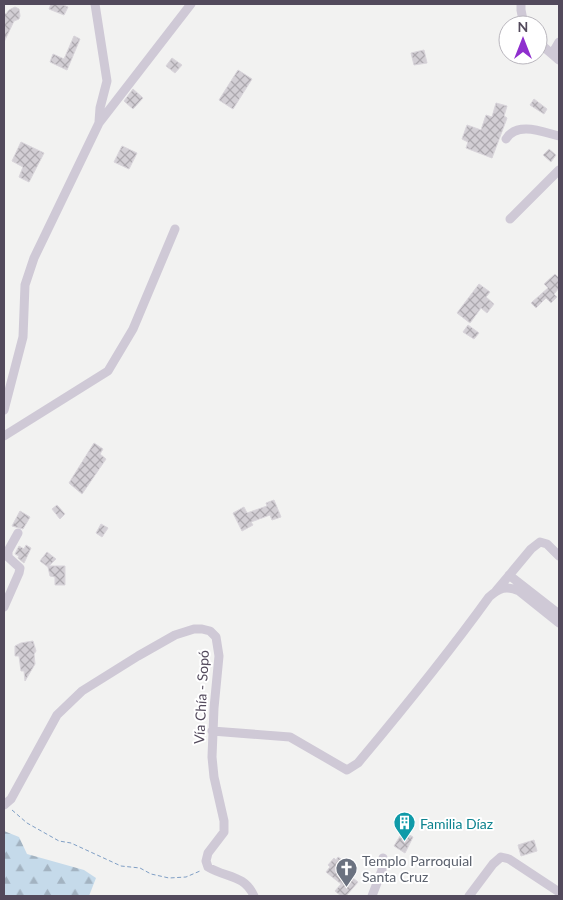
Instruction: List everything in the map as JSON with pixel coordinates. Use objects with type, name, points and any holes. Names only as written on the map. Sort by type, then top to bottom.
[{"type":"street","points":[[95,4],[107,81],[100,108],[99,123]]},
{"type":"street","points":[[4,410],[22,337],[25,285],[34,258],[99,123],[191,4]]},
{"type":"street","points":[[556,57],[559,42]]},
{"type":"street","points":[[506,139],[509,133],[519,129],[535,130],[559,136]]},
{"type":"street","points":[[510,219],[559,170]]},
{"type":"street","points":[[4,436],[108,371],[133,329],[175,229]]},
{"type":"street","points":[[4,607],[20,573],[20,568],[8,557],[8,551],[18,533]]},
{"type":"street","points":[[212,731],[290,738],[303,743],[341,768],[347,770],[353,767],[455,645],[489,597],[531,549],[540,542],[546,544],[559,556]]},
{"type":"street","points":[[509,575],[559,614]]},
{"type":"street","points":[[496,591],[503,588],[519,591],[559,623]]},
{"type":"street","name":"Vía Chía - Sopó","points":[[4,805],[11,799],[56,715],[82,692],[175,635],[194,629],[210,631],[216,637],[218,646],[212,757],[214,777],[224,821],[224,832],[208,853],[206,861],[208,867]]},
{"type":"street","points":[[469,896],[493,864],[501,857],[509,859],[559,892]]},
{"type":"street","points":[[372,896],[382,870],[383,858]]},
{"type":"street","points":[[208,867],[216,872],[242,880],[248,885],[254,896]]},
{"type":"path","points":[[4,805],[27,823],[59,841],[71,843],[121,866],[140,868],[151,874],[169,878],[186,877],[208,867]]},
{"type":"green space","points":[[4,831],[19,837],[27,854],[84,870],[96,878],[89,896],[4,896]]},
{"type":"building","points":[[51,4],[61,4],[68,7],[64,15],[49,9]]},
{"type":"building","points":[[15,7],[19,9],[20,16],[19,19],[14,21],[4,42],[4,13],[6,14]]},
{"type":"building","points":[[74,36],[80,39],[67,70],[50,62],[53,54],[64,59]]},
{"type":"building","points":[[424,50],[427,63],[414,65],[411,53]]},
{"type":"building","points":[[172,58],[182,65],[175,73],[166,66]]},
{"type":"building","points":[[238,70],[252,79],[233,109],[219,100]]},
{"type":"building","points":[[133,89],[143,98],[133,109],[124,101]]},
{"type":"building","points":[[534,99],[547,109],[544,114],[530,105]]},
{"type":"building","points":[[496,103],[507,106],[504,116],[507,118],[492,158],[466,148],[468,142],[462,139],[467,125],[481,130],[486,115],[492,117]]},
{"type":"building","points":[[21,142],[44,153],[29,182],[19,177],[23,167],[12,161]]},
{"type":"building","points":[[122,146],[137,153],[129,169],[114,162]]},
{"type":"building","points":[[549,149],[556,155],[551,162],[543,155]]},
{"type":"building","points":[[555,274],[559,278],[559,288],[554,294],[557,297],[551,303],[546,298],[536,308],[531,303],[548,288],[544,284]]},
{"type":"building","points":[[479,284],[490,292],[486,297],[494,304],[487,313],[481,308],[470,323],[457,313]]},
{"type":"building","points":[[468,325],[479,333],[474,339],[463,332]]},
{"type":"building","points":[[94,443],[103,449],[100,454],[106,459],[82,494],[69,483]]},
{"type":"building","points":[[274,500],[281,517],[272,520],[270,515],[251,522],[253,525],[242,531],[233,513],[244,507],[247,513],[267,506],[266,503]]},
{"type":"building","points":[[57,505],[65,514],[60,519],[52,509]]},
{"type":"building","points":[[20,511],[30,517],[23,529],[12,526]]},
{"type":"building","points":[[101,524],[108,528],[102,537],[96,533]]},
{"type":"building","points":[[26,545],[31,548],[24,563],[15,554],[19,546],[24,549]]},
{"type":"building","points":[[47,552],[56,559],[49,566],[65,566],[65,585],[55,585],[55,577],[50,576],[48,567],[40,561]]},
{"type":"building","points":[[33,641],[36,651],[34,654],[35,664],[25,681],[24,671],[21,671],[19,656],[15,656],[15,646]]},
{"type":"building","name":"Familia Díaz","points":[[403,831],[413,837],[405,853],[394,846]]},
{"type":"building","points":[[534,840],[537,851],[521,856],[518,845]]},
{"type":"building","points":[[338,857],[344,861],[342,864],[347,868],[344,871],[358,882],[346,896],[341,896],[335,891],[341,884],[326,872],[330,867],[328,865],[334,858],[336,860]]},
{"type":"place","name":"Familia Díaz","points":[[404,842]]},
{"type":"place","name":"Templo Parroquial Santa Cruz","points":[[346,887]]}]
